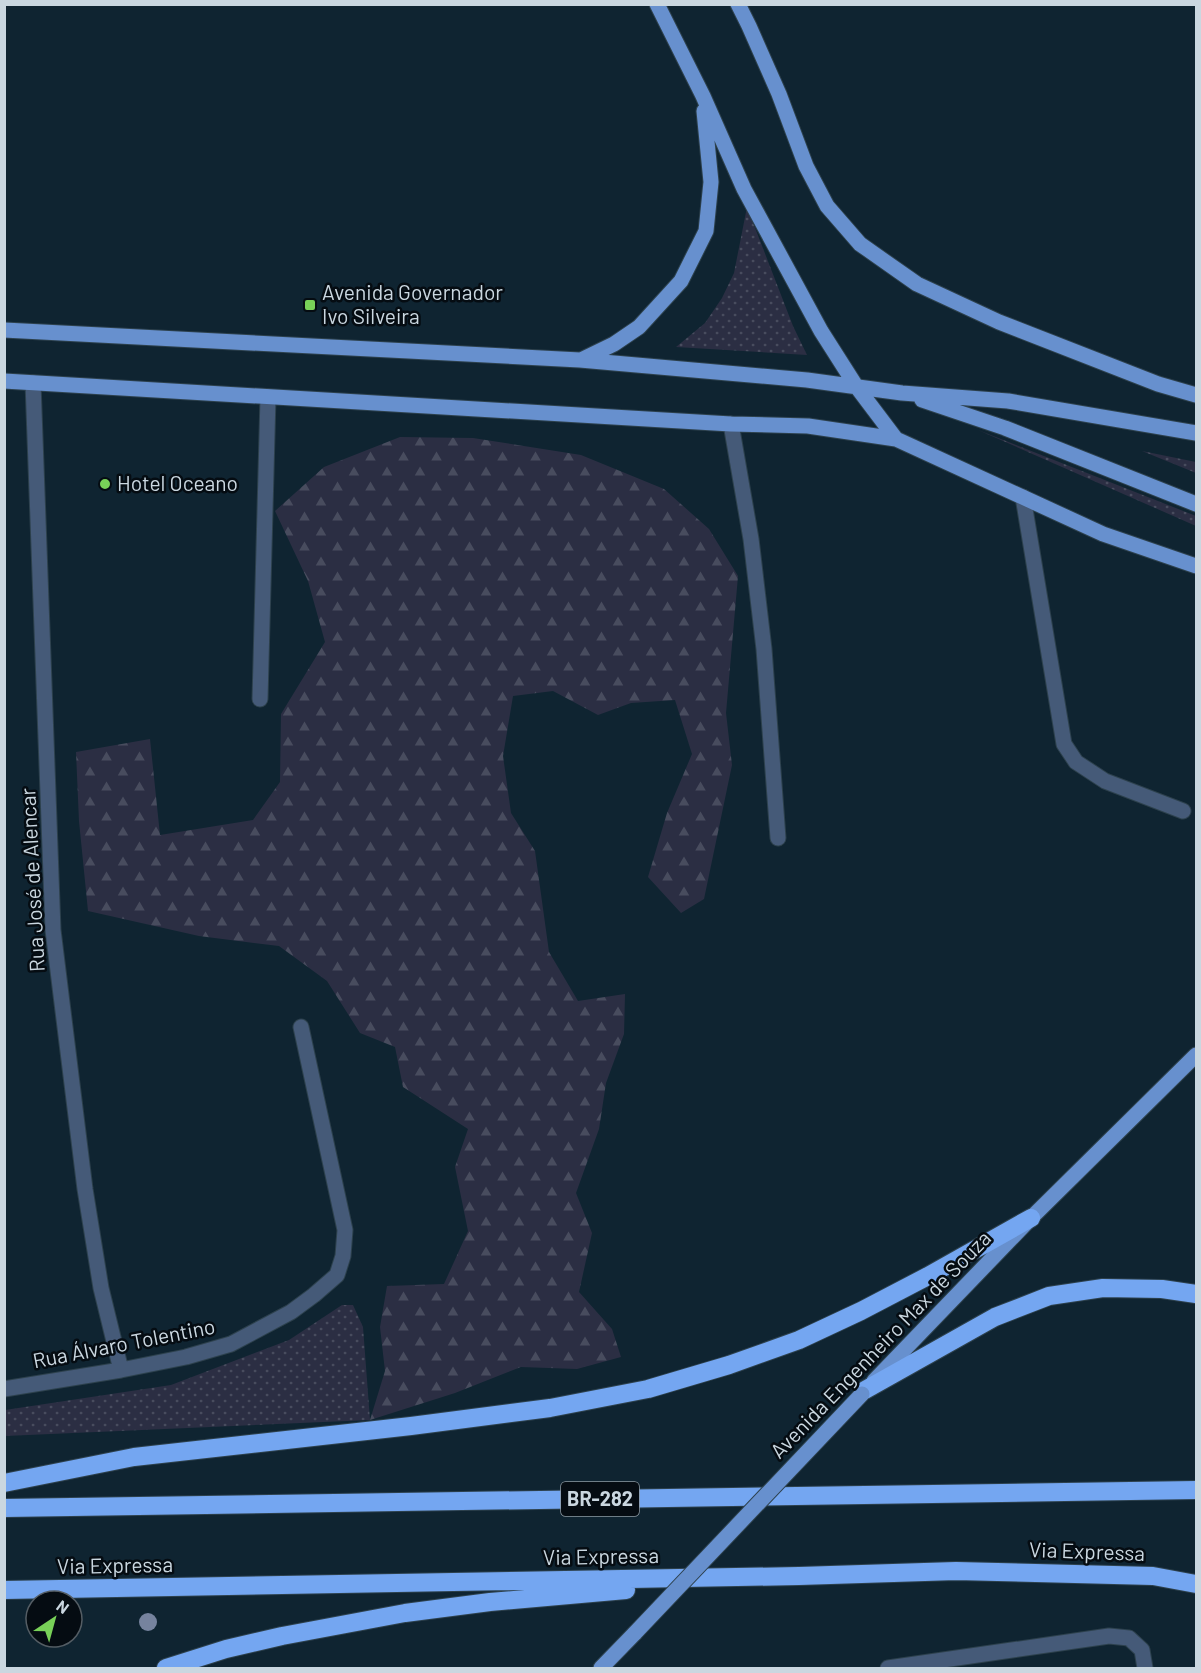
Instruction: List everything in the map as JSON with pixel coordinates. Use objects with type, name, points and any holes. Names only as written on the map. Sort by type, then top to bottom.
[{"type":"highway","points":[[4,1483],[134,1457],[411,1426],[550,1407],[648,1389],[729,1365],[799,1340],[928,1276],[1030,1218]]},
{"type":"highway","points":[[864,1392],[995,1317],[1049,1296],[1103,1288],[1162,1289],[1197,1294]]},
{"type":"highway","name":"BR-282","points":[[4,1508],[1197,1490]]},
{"type":"highway","name":"Via Expressa","points":[[4,1590],[798,1576],[956,1571],[1153,1576],[1197,1584]]},
{"type":"highway","points":[[166,1668],[226,1649],[405,1613],[490,1602],[798,1576]]},
{"type":"main road","points":[[657,4],[703,96],[744,189],[821,331],[856,386],[896,439]]},
{"type":"main road","points":[[738,4],[779,94],[806,166],[827,206],[860,244],[917,284],[999,322],[1158,384],[1197,395]]},
{"type":"main road","points":[[580,360],[614,344],[639,327],[681,281],[706,231],[711,182],[703,96]]},
{"type":"main road","points":[[4,330],[580,360],[807,380],[902,393],[1008,400],[1197,433]]},
{"type":"main road","points":[[4,381],[731,424],[808,426],[896,439],[1103,534],[1197,566]]},
{"type":"main road","points":[[1158,384],[1197,389]]},
{"type":"main road","points":[[902,393],[1005,428],[1197,504]]},
{"type":"main road","name":"Avenida Engenheiro Max de Souza","points":[[601,1668],[1030,1218],[1197,1055]]},
{"type":"street","name":"Rua José de Alencar","points":[[33,383],[53,930],[85,1189],[101,1288],[122,1370]]},
{"type":"street","points":[[260,699],[268,397]]},
{"type":"street","points":[[731,424],[751,539],[764,649],[778,838]]},
{"type":"street","points":[[1023,497],[1064,744],[1076,762],[1104,781],[1183,811]]},
{"type":"street","name":"Rua Álvaro Tolentino","points":[[4,1389],[122,1370],[231,1344],[291,1312],[337,1275],[343,1256],[345,1230],[301,1027]]},
{"type":"street","points":[[892,1668],[1109,1636],[1129,1638],[1142,1650],[1145,1668]]},
{"type":"green space","points":[[747,207],[793,326],[807,355],[676,347],[705,323],[722,298],[734,273]]},
{"type":"green space","points":[[978,430],[1196,516],[1196,526]]},
{"type":"green space","points":[[400,437],[473,438],[581,455],[664,489],[709,529],[738,576],[726,713],[732,765],[704,899],[681,913],[648,877],[667,813],[692,754],[675,700],[631,703],[598,715],[553,691],[513,696],[503,756],[511,813],[535,851],[549,952],[578,1001],[625,994],[624,1034],[606,1083],[599,1129],[576,1193],[592,1233],[579,1292],[612,1329],[621,1357],[577,1369],[521,1367],[455,1393],[370,1420],[385,1371],[380,1327],[387,1286],[444,1284],[468,1231],[455,1167],[468,1129],[403,1087],[395,1047],[360,1033],[327,981],[279,946],[199,936],[88,911],[79,821],[76,752],[150,739],[160,835],[253,820],[280,782],[281,714],[325,642],[308,581],[275,511],[324,467]]},
{"type":"green space","points":[[1142,451],[1196,462],[1196,473]]},
{"type":"green space","points":[[342,1305],[353,1305],[363,1327],[370,1420],[5,1436],[5,1410],[171,1385],[289,1340]]},
{"type":"place","name":"Avenida Governador Ivo Silveira","points":[[310,305]]},
{"type":"place","name":"Hotel Oceano","points":[[105,484]]}]
